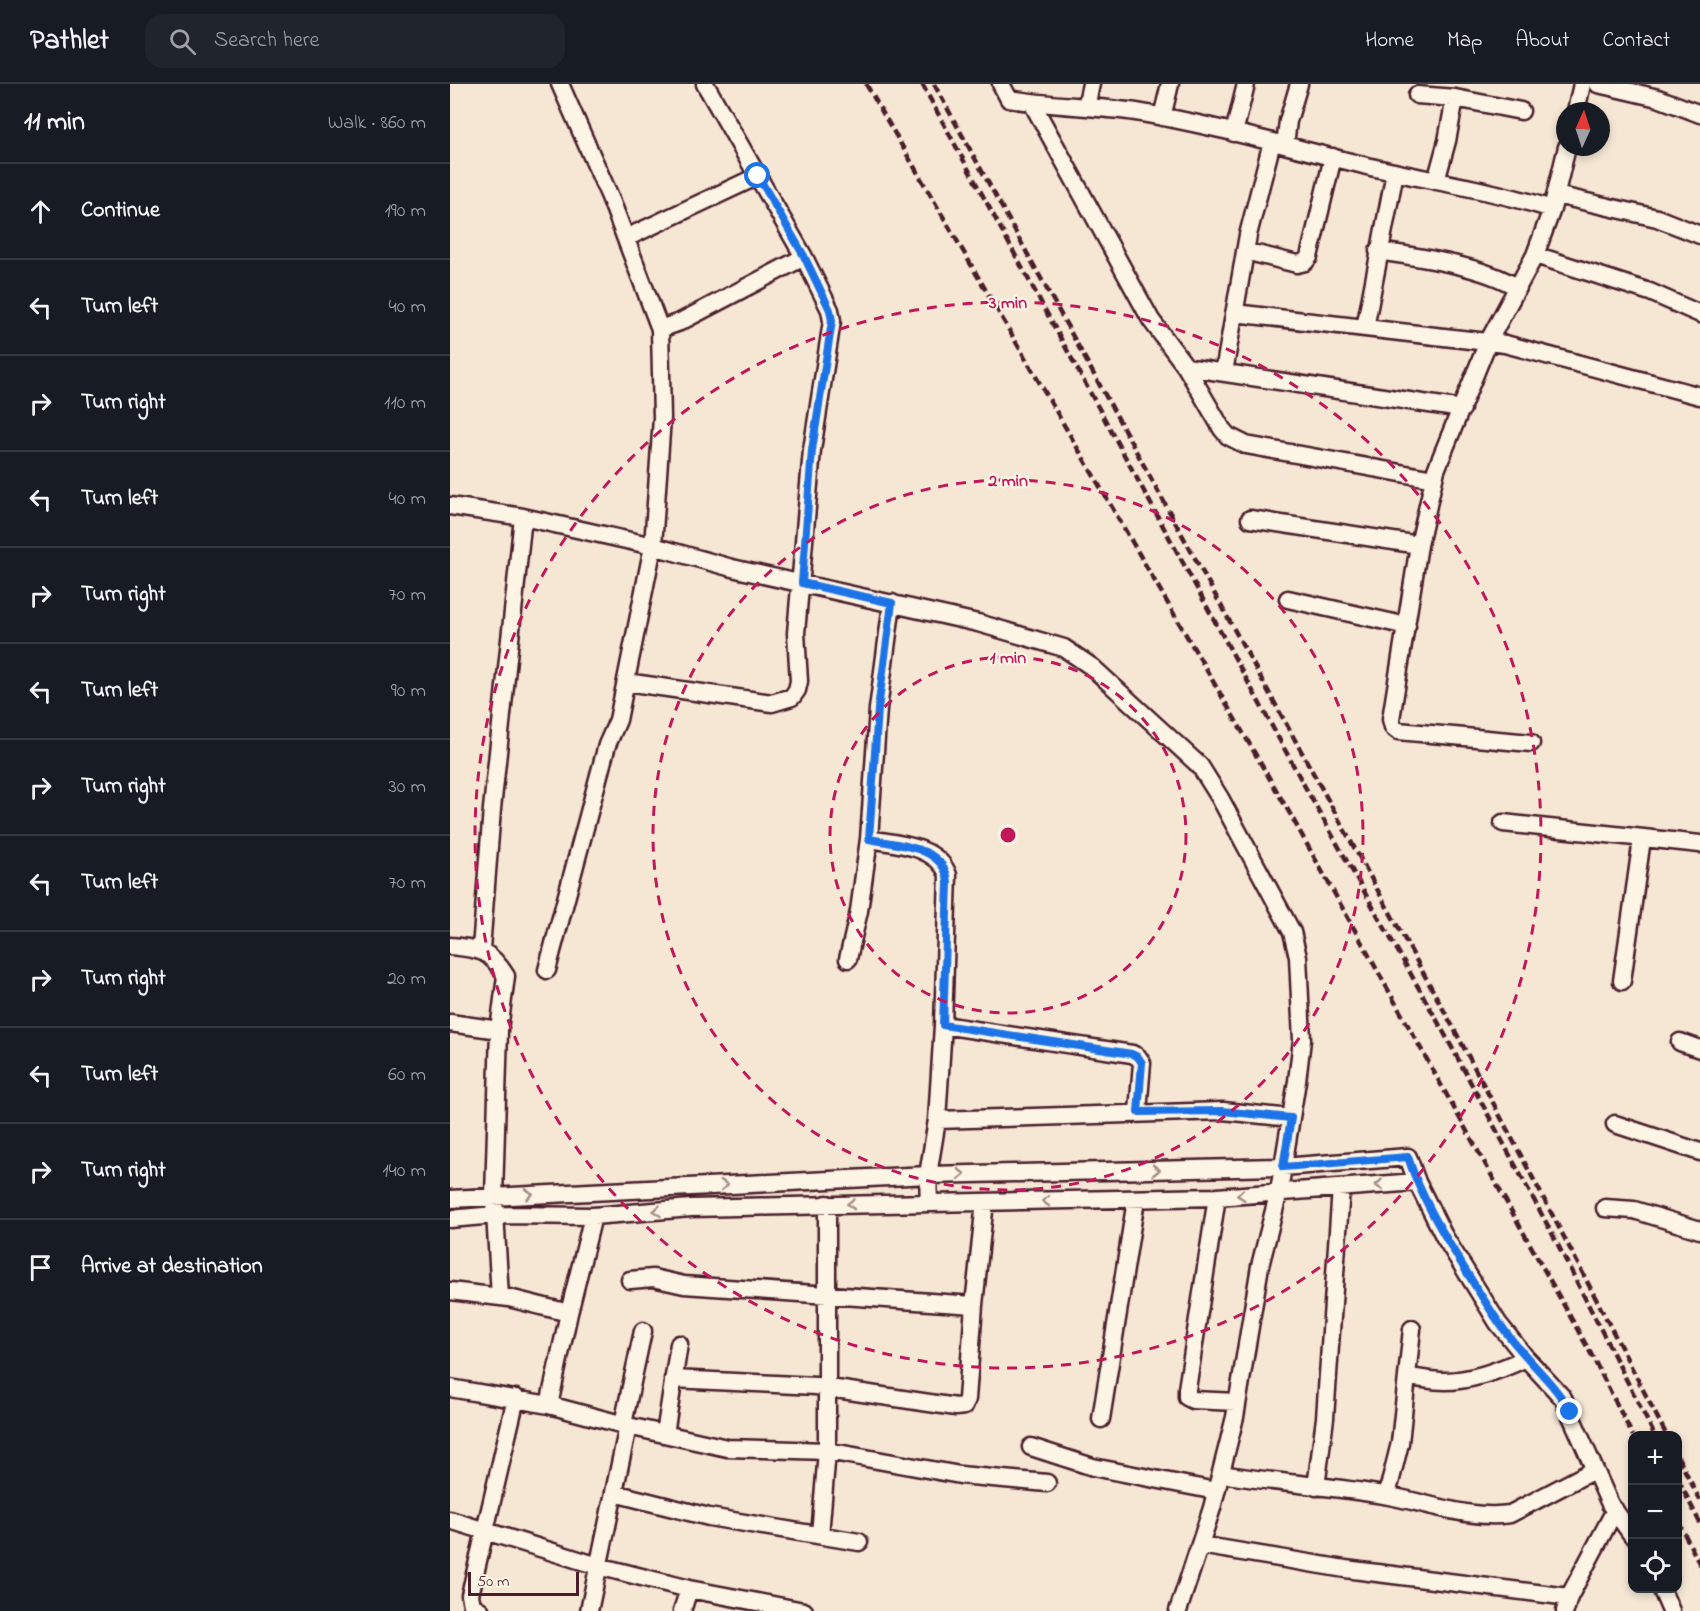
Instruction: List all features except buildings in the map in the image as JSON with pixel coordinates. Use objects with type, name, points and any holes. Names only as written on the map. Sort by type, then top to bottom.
[{"type":"street","points":[[547,970],[607,745],[618,720],[627,682],[653,546],[662,418],[660,330],[626,238],[560,84]]},
{"type":"street","points":[[627,682],[772,703],[792,697],[799,681],[796,633],[812,450],[832,321],[830,310],[804,256],[705,84]]},
{"type":"street","points":[[1001,84],[1009,99],[1135,112],[1162,117],[1436,181],[1520,198],[1657,218],[1700,235]]},
{"type":"street","points":[[1086,107],[1091,84]]},
{"type":"street","points":[[1162,117],[1170,84]]},
{"type":"street","points":[[1234,133],[1246,84]]},
{"type":"street","points":[[1224,372],[1245,251],[1278,143],[1288,121],[1299,84]]},
{"type":"street","points":[[1578,102],[1582,84]]},
{"type":"street","points":[[1598,84],[1658,98],[1700,114]]},
{"type":"street","points":[[1417,95],[1455,98],[1521,111]]},
{"type":"street","points":[[1436,181],[1455,98]]},
{"type":"street","points":[[1032,103],[1151,320],[1185,367],[1228,436],[1246,445],[1434,479]]},
{"type":"street","points":[[1531,743],[1398,731],[1393,727],[1391,719],[1419,545],[1434,479],[1488,342],[1535,255],[1554,202],[1566,156]]},
{"type":"street","points":[[1245,251],[1297,264],[1305,262],[1309,257],[1333,157]]},
{"type":"street","points":[[1365,328],[1395,172]]},
{"type":"street","points":[[626,238],[758,176]]},
{"type":"street","points":[[1378,251],[1431,259],[1507,281],[1518,288]]},
{"type":"street","points":[[1535,255],[1650,292],[1700,314]]},
{"type":"street","points":[[660,330],[680,322],[804,256]]},
{"type":"street","points":[[1234,313],[1472,342],[1488,342],[1700,396]]},
{"type":"street","points":[[1185,367],[1462,410]]},
{"type":"street","points":[[450,506],[523,517],[653,546],[732,568],[978,623],[1064,648],[1092,667],[1200,766],[1220,798],[1292,932],[1298,957],[1302,1040],[1279,1191],[1260,1266],[1237,1402],[1221,1474],[1178,1611]]},
{"type":"street","points":[[481,949],[492,809],[523,517]]},
{"type":"street","points":[[1250,519],[1419,545]]},
{"type":"street","points":[[1288,599],[1407,626]]},
{"type":"street","points":[[848,959],[859,911],[869,839],[878,709],[892,603]]},
{"type":"street","points":[[1503,823],[1700,844]]},
{"type":"street","points":[[869,839],[930,853],[945,867],[948,883],[943,1025],[937,1120],[928,1175],[929,1203]]},
{"type":"street","points":[[1622,981],[1642,839]]},
{"type":"street","points":[[450,946],[481,949],[494,960],[506,976],[499,1030],[494,1196],[500,1297]]},
{"type":"street","points":[[450,1023],[499,1030]]},
{"type":"street","points":[[943,1025],[1132,1054],[1142,1063],[1138,1112]]},
{"type":"street","points":[[1680,1042],[1700,1049]]},
{"type":"street","points":[[937,1120],[1222,1111],[1291,1118]]},
{"type":"street","points":[[1615,1124],[1700,1152]]},
{"type":"street","points":[[450,1199],[928,1175],[1283,1167],[1408,1157],[1417,1182],[1444,1236],[1498,1323],[1563,1398],[1594,1470],[1628,1529]]},
{"type":"street","points":[[450,1219],[495,1215],[593,1216],[691,1208],[827,1204],[1217,1197],[1417,1182]]},
{"type":"street","points":[[1316,1487],[1325,1418],[1341,1188]]},
{"type":"street","points":[[1217,1197],[1187,1397],[1193,1400],[1237,1402]]},
{"type":"street","points":[[1101,1419],[1136,1200]]},
{"type":"street","points":[[673,1379],[828,1388],[956,1407],[964,1406],[967,1399],[985,1202]]},
{"type":"street","points":[[820,1535],[827,1451],[825,1293],[827,1204]]},
{"type":"street","points":[[1605,1208],[1635,1210],[1700,1230]]},
{"type":"street","points":[[549,1405],[593,1216]]},
{"type":"street","points":[[630,1280],[653,1278],[684,1285],[974,1305]]},
{"type":"street","points":[[450,1291],[500,1297],[569,1313]]},
{"type":"street","points":[[1387,1495],[1400,1443],[1412,1329]]},
{"type":"street","points":[[589,1611],[614,1493],[643,1331]]},
{"type":"street","points":[[665,1434],[679,1344]]},
{"type":"street","points":[[1407,1377],[1444,1381],[1463,1380],[1505,1368],[1526,1358]]},
{"type":"street","points":[[450,1388],[549,1405],[727,1448],[827,1451],[960,1475],[1047,1483]]},
{"type":"street","points":[[481,1611],[472,1605],[470,1595],[483,1531],[516,1398]]},
{"type":"street","points":[[1031,1447],[1093,1467],[1216,1491]]},
{"type":"street","points":[[1221,1474],[1387,1495],[1470,1513],[1496,1516],[1510,1514],[1594,1470]]},
{"type":"street","points":[[614,1493],[709,1517],[859,1542]]},
{"type":"street","points":[[1200,1545],[1567,1604],[1615,1510]]},
{"type":"street","points":[[450,1520],[598,1566],[689,1589],[804,1611]]},
{"type":"street","points":[[682,1611],[689,1589]]},
{"type":"street","points":[[1663,1593],[1671,1611]]},
{"type":"railway","points":[[866,84],[1289,812],[1590,1352],[1630,1431]]},
{"type":"railway","points":[[922,84],[1309,794],[1443,1031],[1555,1239],[1652,1431]]},
{"type":"railway","points":[[934,84],[1453,1027],[1664,1431]]},
{"type":"railway","points":[[1682,1465],[1700,1500]]},
{"type":"railway","points":[[1681,1485],[1700,1523]]},
{"type":"railway","points":[[1682,1529],[1700,1565]]},
{"type":"route","points":[[758,176],[804,256],[830,310],[832,321],[812,450],[802,583],[892,603],[878,709],[869,839],[930,853],[945,867],[948,883],[943,1025],[1132,1054],[1142,1063],[1138,1112],[1222,1111],[1291,1118],[1283,1167],[1408,1157],[1417,1182],[1444,1236],[1498,1323],[1563,1398],[1570,1412]]}]
